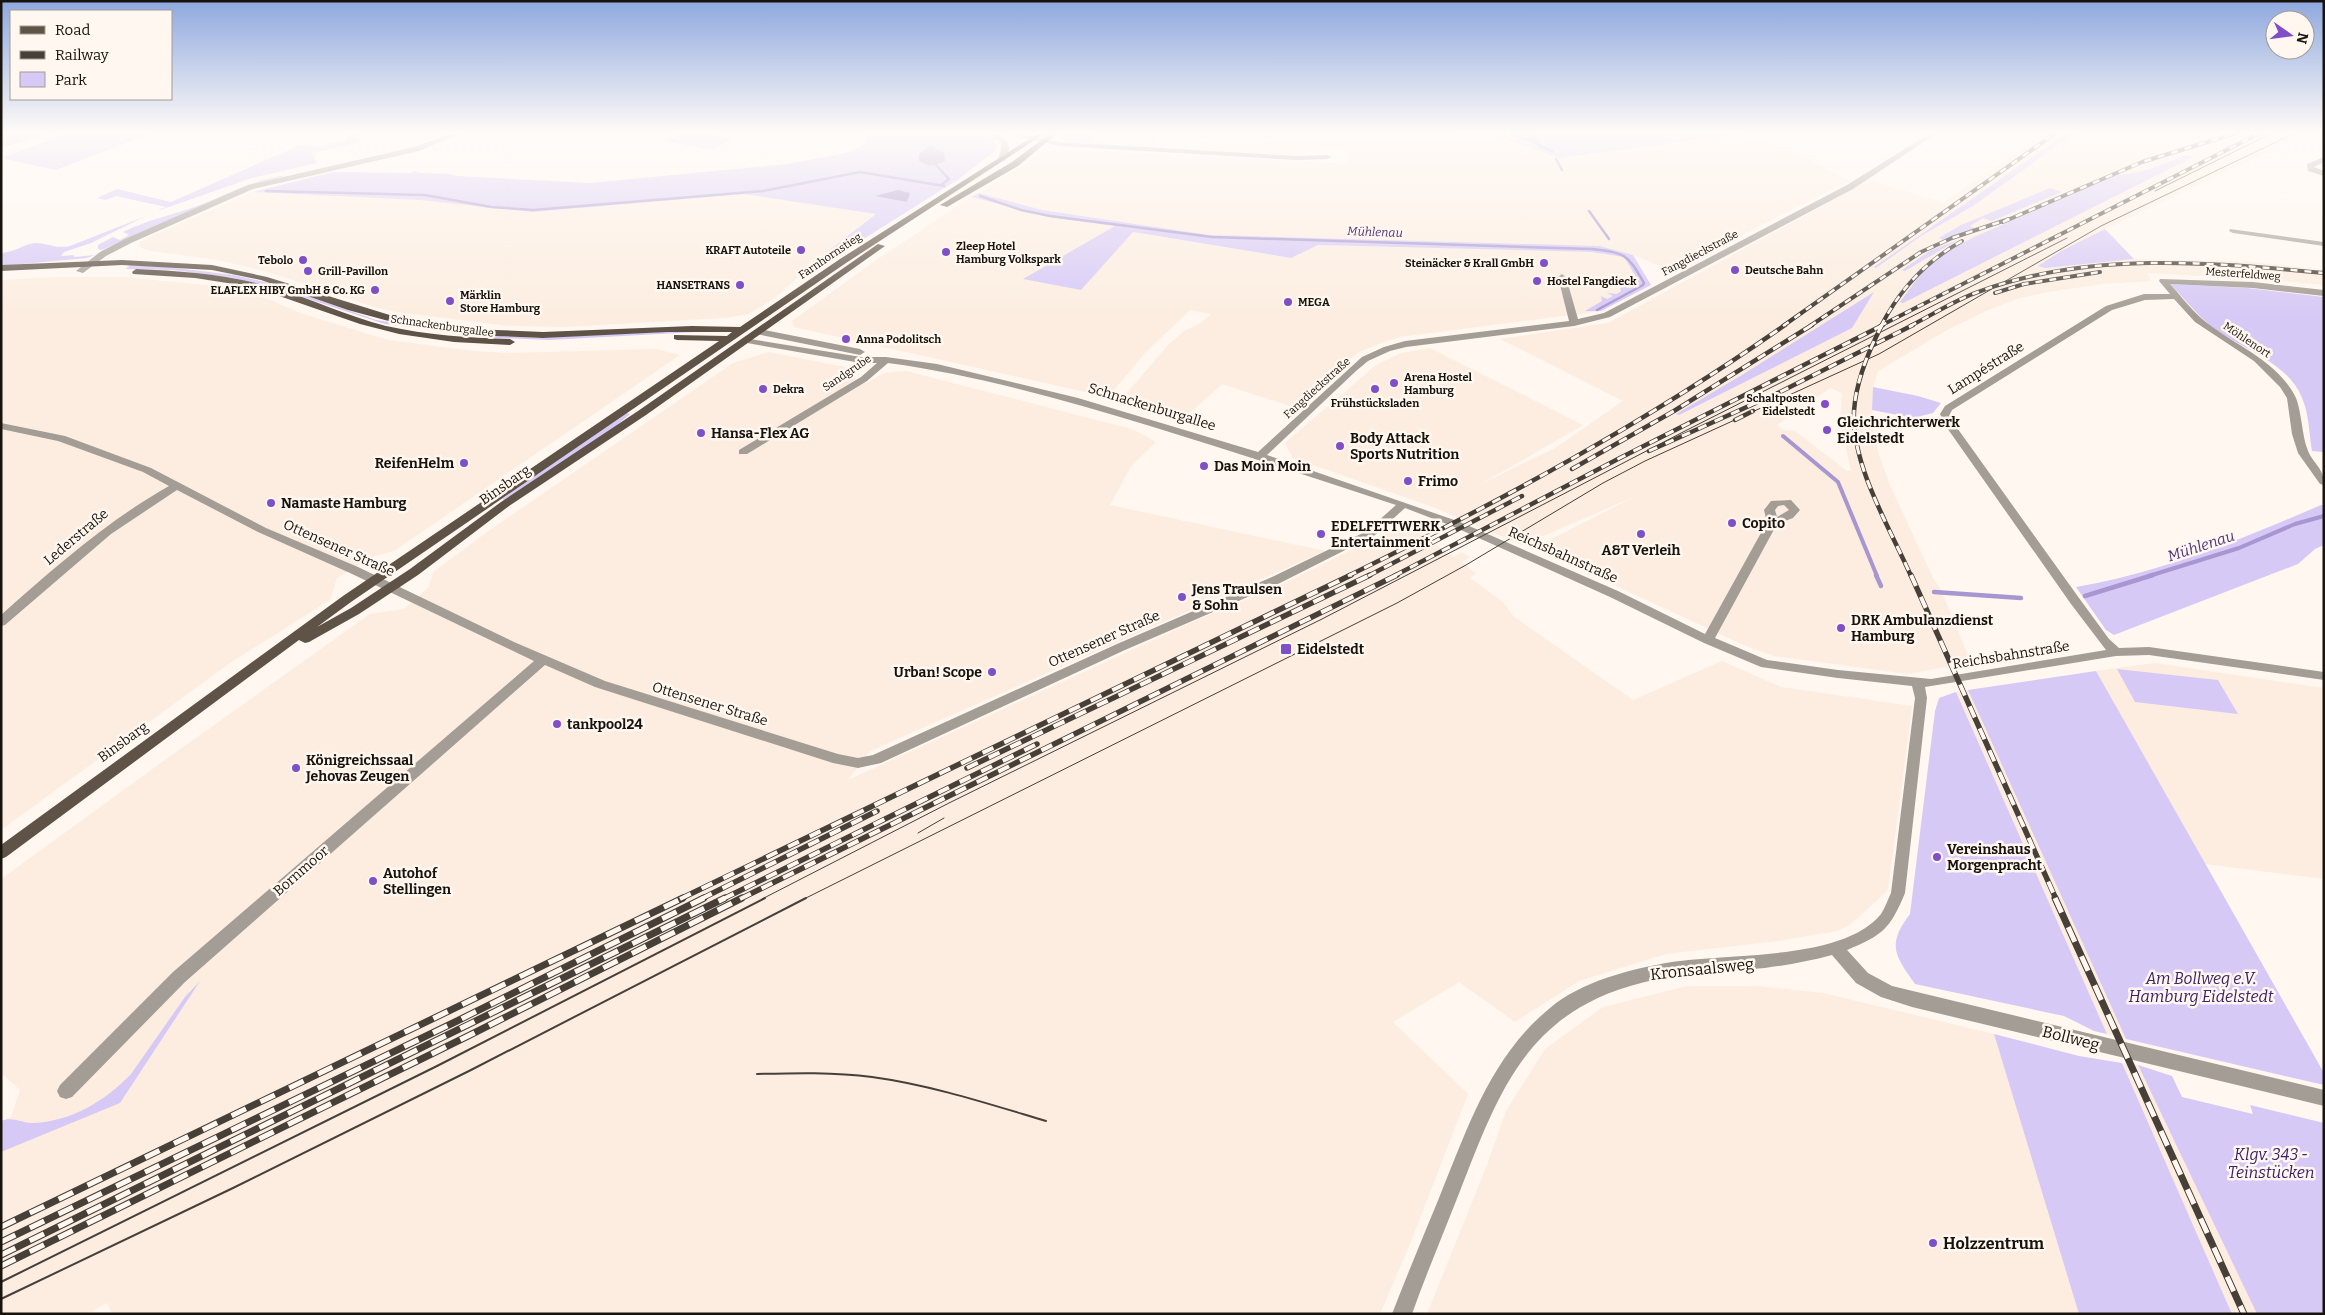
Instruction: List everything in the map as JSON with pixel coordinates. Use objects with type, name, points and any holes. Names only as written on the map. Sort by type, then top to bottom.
[{"type":"main road","name":"Farnhornstieg","points":[[742,330],[947,193]]},
{"type":"main road","name":"Farnhornstieg","points":[[759,332],[929,214],[964,193]]},
{"type":"main road","name":"Schnackenburgallee","points":[[1,268],[90,263],[170,264],[242,273],[294,288],[376,316],[467,330],[543,335],[679,329],[759,332]]},
{"type":"main road","name":"Schnackenburgallee","points":[[1,274],[80,271],[170,273],[223,279],[267,288],[392,330],[451,339],[521,342],[687,337],[747,340]]},
{"type":"main road","name":"Binsbarg","points":[[1,853],[164,732],[375,580],[742,330]]},
{"type":"main road","name":"Binsbarg","points":[[267,659],[355,611],[390,588],[505,504],[588,451],[759,332]]},
{"type":"main road","points":[[687,337],[700,346],[701,357]]},
{"type":"street","points":[[80,271],[128,241],[240,193]]},
{"type":"street","name":"Fangdieckstraße","points":[[1260,456],[1336,384],[1376,353],[1405,344],[1574,323],[1598,318],[1623,307],[1836,193]]},
{"type":"street","points":[[2233,231],[2324,244]]},
{"type":"street","points":[[1562,277],[1574,323]]},
{"type":"street","name":"Mesterfeldweg","points":[[2163,283],[2166,280],[2253,285],[2324,293]]},
{"type":"street","name":"Möhlenort","points":[[2163,283],[2198,320],[2257,359],[2284,385],[2292,398],[2297,434],[2303,452],[2324,482]]},
{"type":"street","name":"Lampéstraße","points":[[2116,652],[2105,642],[2075,601],[1950,425],[1945,414],[1948,408],[2100,313],[2144,297],[2176,296]]},
{"type":"street","name":"Schnackenburgallee","points":[[759,332],[845,348],[886,360]]},
{"type":"street","name":"Schnackenburgallee","points":[[747,340],[860,360],[886,360],[937,367],[1075,400],[1260,456],[1403,504]]},
{"type":"street","name":"Sandgrube","points":[[743,452],[864,379],[886,360]]},
{"type":"street","name":"Ottensener Straße","points":[[1,426],[39,432],[83,445],[147,470],[262,530],[375,580],[543,660],[600,684],[838,760],[858,763],[876,759],[1122,646],[1276,580],[1371,533],[1403,504]]},
{"type":"street","name":"Lederstraße","points":[[1,622],[72,558],[112,526],[143,504],[177,486]]},
{"type":"street","name":"Reichsbahnstraße","points":[[1403,504],[1456,524],[1557,568],[1708,640],[1765,664],[1918,683],[1950,680],[2116,652],[2149,651],[2324,676]]},
{"type":"street","points":[[1708,640],[1773,522]]},
{"type":"street","name":"Bornmoor","points":[[66,1091],[179,978],[543,660]]},
{"type":"street","name":"Kronsaalsweg","points":[[1402,1314],[1478,1124],[1500,1079],[1530,1036],[1558,1012],[1591,993],[1642,975],[1676,969],[1776,961],[1836,948],[1852,943],[1874,931],[1884,921],[1897,901],[1922,698],[1918,683]]},
{"type":"street","name":"Bollweg","points":[[1836,948],[1862,978],[1887,992],[1912,1000],[2324,1098]]},
{"type":"shaded area","points":[[250,193],[419,200],[533,212],[744,194],[876,214],[827,252],[777,296],[749,314],[724,318],[564,327],[508,326],[396,312],[374,307],[268,272],[218,260],[150,251],[139,247],[140,243],[147,238]]},
{"type":"shaded area","points":[[885,193],[910,193],[907,202],[875,196]]},
{"type":"shaded area","points":[[980,193],[1825,193],[1675,269],[1675,272],[1633,255],[1600,246],[1209,235],[1042,210]]},
{"type":"shaded area","points":[[1846,193],[1912,193],[1943,203],[1957,193],[2181,193],[2063,250],[2038,266],[2045,268],[2134,259],[2236,261],[2242,263],[2245,261],[2324,270],[2324,285],[2147,273],[2151,281],[2102,284],[2042,293],[2017,299],[1988,310],[1949,329],[1878,371],[1873,387],[1872,422],[1878,452],[1889,483],[1933,578],[1940,588],[1971,662],[1908,674],[1774,656],[1746,646],[1534,548],[1634,497],[1522,545],[1433,507],[1293,458],[1285,443],[1376,365],[1401,353],[1430,348],[1583,425],[1481,484],[1555,448],[1623,401],[1500,339],[1608,323]],"holes":[[[1830,388],[1842,393],[1840,420],[1851,471],[1847,471],[1795,431],[1783,430],[1777,425]]]},
{"type":"shaded area","points":[[971,197],[1049,217],[1116,226],[1024,279],[1081,290],[1132,232],[1291,258],[1318,245],[1591,252],[1624,257],[1643,289],[1601,311],[1400,337],[1384,342],[1359,352],[1293,407],[1222,384],[1182,420],[1121,400],[1168,345],[1184,331],[1199,324],[1211,314],[1190,310],[1145,353],[1108,397],[794,327],[792,321],[879,258]]},
{"type":"shaded area","points":[[58,277],[123,277],[217,286],[268,299],[303,314],[388,340],[473,351],[509,353],[656,349],[680,355],[394,551],[371,557],[337,578],[330,600],[230,663],[1,830],[1,280]]},
{"type":"shaded area","points":[[769,352],[845,367],[851,377],[866,383],[884,373],[906,371],[1132,429],[1156,442],[1131,466],[1110,505],[1325,551],[870,751],[848,780],[1197,620],[1270,590],[1394,529],[1413,529],[1454,557],[1462,552],[1470,557],[1462,562],[1476,573],[1470,578],[1503,602],[1513,616],[1633,700],[1722,661],[1781,687],[1912,706],[1888,890],[1850,925],[1837,931],[1777,941],[1666,954],[1579,981],[1515,1022],[1459,982],[1393,1022],[1468,1094],[1412,1239],[1380,1314],[112,1314],[107,1303],[88,1314],[1,1314],[1,1121],[11,1117],[20,1090],[1,1073],[1,879],[370,614],[404,609],[429,587],[433,572],[490,530],[733,363]]},
{"type":"shaded area","points":[[2155,663],[2324,688],[2324,879],[2205,864],[2096,671]]},
{"type":"shaded area","points":[[1968,690],[2126,1039],[2107,1034],[1956,692]]},
{"type":"shaded area","points":[[1687,986],[1756,986],[1823,993],[1994,1034],[2079,1314],[1427,1314],[1487,1165],[1506,1111],[1545,1049],[1603,1007]]},
{"type":"shaded area","points":[[2122,1063],[2138,1065],[2257,1314],[2232,1314]]},
{"type":"green space","points":[[107,193],[135,193],[171,202],[191,193],[208,193],[160,210],[158,210],[166,207],[116,196],[106,200],[97,198]]},
{"type":"green space","points":[[230,193],[102,250],[98,249],[98,245],[113,237],[120,240],[129,235],[123,232],[141,224]]},
{"type":"green space","points":[[281,193],[936,193],[854,245],[830,253],[827,252],[876,214],[744,194],[533,212],[419,200]]},
{"type":"green space","points":[[980,193],[1042,210],[1209,235],[1600,246],[1633,255],[1651,285],[1601,311],[1585,311],[1602,301],[1601,296],[1607,299],[1613,296],[1607,293],[1617,294],[1621,291],[1620,287],[1628,287],[1626,277],[1636,277],[1624,257],[1591,252],[1318,245],[1291,258],[1133,232],[1081,290],[1023,279],[1115,226],[1049,217],[971,197]]},
{"type":"green space","points":[[1980,193],[1991,193],[1973,206],[1921,236],[1876,268],[1874,267]]},
{"type":"green space","points":[[2037,193],[2059,193],[1992,221],[1983,218],[1970,226],[1977,229],[1943,240],[1939,238],[1961,225]]},
{"type":"green space","points":[[2075,193],[2121,193],[1903,303],[1900,302],[1923,271],[1946,252],[1974,237]]},
{"type":"green space","points":[[146,216],[91,243],[64,252],[61,256],[95,255],[87,258],[1,266],[1,253],[10,252],[35,243],[60,247],[70,246]]},
{"type":"green space","points":[[2105,229],[2134,259],[2045,268],[2038,266],[2063,250]]},
{"type":"green space","points":[[1958,240],[1905,271],[1902,270],[1931,250]]},
{"type":"green space","points":[[130,265],[167,267],[234,275],[270,283],[376,320],[464,334],[385,324],[272,287],[229,277],[172,270],[126,269]]},
{"type":"green space","points":[[2170,284],[2247,288],[2324,297],[2324,452],[2312,451],[2302,398],[2286,375],[2263,357],[2213,328]]},
{"type":"green space","points":[[1874,292],[1852,328],[1679,415],[1676,414],[1742,375]]},
{"type":"green space","points":[[714,331],[549,340],[476,337],[485,335],[538,338]]},
{"type":"green space","points":[[1873,387],[1918,396],[1941,403],[1933,413],[1913,418],[1872,410]]},
{"type":"green space","points":[[626,413],[630,414],[609,432],[504,500],[502,499]]},
{"type":"green space","points":[[2324,505],[2324,545],[2315,549],[2298,564],[2114,635],[2106,630],[2076,587],[2139,573],[2200,554]]},
{"type":"green space","points":[[2117,669],[2218,680],[2238,714],[2135,702]]},
{"type":"green space","name":"Am Bollweg e.V. Hamburg Eidelstedt","points":[[2096,671],[2324,1073],[2324,1085],[2126,1039],[1968,690]]},
{"type":"green space","points":[[1956,692],[2107,1034],[2094,1031],[2064,1016],[1915,984],[1898,957],[1896,942],[1898,934],[1910,914],[1935,711],[1939,698]]},
{"type":"green space","points":[[200,981],[120,1103],[1,1152],[1,1121],[10,1119],[34,1123],[75,1114],[99,1101],[121,1084],[131,1074],[185,997]]},
{"type":"green space","points":[[1994,1034],[2079,1056],[2122,1063],[2232,1314],[2079,1314]]},
{"type":"green space","name":"Klgv. 343 - Teinstücken","points":[[2138,1065],[2172,1076],[2182,1097],[2253,1114],[2250,1105],[2324,1123],[2324,1314],[2257,1314]]},
{"type":"waterway","name":"Mühlenau","points":[[360,193],[425,195],[491,207],[533,210],[734,193]]},
{"type":"waterway","name":"Mühlenau","points":[[980,196],[1021,210],[1050,216],[1212,237],[1591,249],[1624,256],[1629,260],[1644,283],[1597,310]]},
{"type":"waterway","points":[[1589,211],[1609,239]]},
{"type":"waterway","name":"Mühlenau","points":[[1783,436],[1838,482],[1877,576]]},
{"type":"waterway","name":"Mühlenau","points":[[2149,576],[2239,548],[2295,524],[2324,516]]},
{"type":"waterway","name":"Mühlenau","points":[[1876,575],[1881,586]]},
{"type":"waterway","name":"Mühlenau","points":[[2085,596],[2153,575]]},
{"type":"waterway","name":"Mühlenau","points":[[1934,592],[2021,598]]},
{"type":"tram line","points":[[806,898],[1397,603],[1466,565],[1603,483],[1645,461],[1879,354],[2101,226],[2169,193]]},
{"type":"tram line","points":[[762,899],[949,803],[1322,619],[1685,431],[2067,238]]},
{"type":"tram line","points":[[918,833],[944,818]]},
{"type":"tram line","points":[[1,1282],[437,1066],[765,898]]},
{"type":"tram line","points":[[1,1299],[233,1188],[471,1070],[806,898]]},
{"type":"tram line","points":[[757,1074],[858,1075],[894,1080],[960,1096],[1046,1121]]},
{"type":"railway","points":[[1783,326],[1970,193]]},
{"type":"railway","points":[[2003,222],[2069,193]]},
{"type":"railway","points":[[1881,325],[2141,193]]},
{"type":"railway","points":[[1810,326],[1921,252],[1952,238],[2009,219]]},
{"type":"railway","points":[[1881,325],[1905,288],[1915,277],[1937,258],[1962,241]]},
{"type":"railway","points":[[1910,326],[1969,295],[2020,279],[2062,270],[2106,265],[2193,263],[2324,273]]},
{"type":"railway","points":[[1995,293],[2024,284],[2100,272]]},
{"type":"railway","points":[[1348,576],[1516,490],[1626,428],[1733,361],[1785,325]]},
{"type":"railway","points":[[1572,469],[1674,411],[1812,325]]},
{"type":"railway","points":[[1872,346],[1913,325]]},
{"type":"railway","points":[[1394,576],[1618,459],[1882,326]]},
{"type":"railway","points":[[1872,346],[1882,326]]},
{"type":"railway","points":[[1649,451],[1780,392],[1872,346]]},
{"type":"railway","points":[[1872,346],[1857,389],[1854,411],[1855,432],[1859,453],[1873,496],[1911,576]]},
{"type":"railway","points":[[1735,420],[1753,411]]},
{"type":"railway","points":[[1369,575],[1522,496]]},
{"type":"railway","points":[[680,899],[1351,575]]},
{"type":"railway","points":[[967,768],[1369,575]]},
{"type":"railway","points":[[741,899],[1397,575]]},
{"type":"railway","points":[[1911,575],[2056,899]]},
{"type":"railway","points":[[723,899],[1037,744]]},
{"type":"railway","points":[[701,899],[877,811]]},
{"type":"railway","points":[[1,1227],[683,898]]},
{"type":"railway","points":[[1,1242],[457,1021],[704,898]]},
{"type":"railway","points":[[1,1255],[725,898]]},
{"type":"railway","points":[[2055,898],[2244,1314]]},
{"type":"railway","points":[[1,1266],[468,1036],[741,899]]},
{"type":"place","name":"KRAFT Autoteile","points":[[801,250]]},
{"type":"place","name":"Zleep Hotel Hamburg Volkspark","points":[[946,252]]},
{"type":"place","name":"Tebolo","points":[[303,260]]},
{"type":"place","name":"Steinäcker & Krall GmbH","points":[[1544,263]]},
{"type":"place","name":"Deutsche Bahn","points":[[1735,270]]},
{"type":"place","name":"Grill-Pavillon","points":[[308,271]]},
{"type":"place","name":"Hostel Fangdieck","points":[[1537,281]]},
{"type":"place","name":"HANSETRANS","points":[[740,285]]},
{"type":"place","name":"ELAFLEX HIBY GmbH & Co. KG","points":[[375,290]]},
{"type":"place","name":"Märklin Store Hamburg","points":[[450,301]]},
{"type":"place","name":"MEGA","points":[[1288,302]]},
{"type":"place","name":"Anna Podolitsch","points":[[846,339]]},
{"type":"place","name":"Arena Hostel Hamburg","points":[[1394,383]]},
{"type":"place","name":"Dekra","points":[[763,389]]},
{"type":"place","name":"Frühstücksladen","points":[[1375,389]]},
{"type":"place","name":"Schaltposten Eidelstedt","points":[[1825,404]]},
{"type":"place","name":"Gleichrichterwerk Eidelstedt","points":[[1827,430]]},
{"type":"place","name":"Hansa-Flex AG","points":[[701,433]]},
{"type":"place","name":"Body Attack Sports Nutrition","points":[[1340,446]]},
{"type":"place","name":"ReifenHelm","points":[[464,463]]},
{"type":"place","name":"Das Moin Moin","points":[[1204,466]]},
{"type":"place","name":"Frimo","points":[[1408,481]]},
{"type":"place","name":"Namaste Hamburg","points":[[271,503]]},
{"type":"place","name":"Copito","points":[[1732,523]]},
{"type":"place","name":"EDELFETTWERK Entertainment","points":[[1321,534]]},
{"type":"place","name":"A&T Verleih","points":[[1641,534]]},
{"type":"place","name":"Jens Traulsen & Sohn","points":[[1182,597]]},
{"type":"place","name":"DRK Ambulanzdienst Hamburg","points":[[1841,628]]},
{"type":"place","name":"Eidelstedt","points":[[1286,649]]},
{"type":"place","name":"Urban! Scope","points":[[992,672]]},
{"type":"place","name":"tankpool24","points":[[557,724]]},
{"type":"place","name":"Königreichssaal Jehovas Zeugen","points":[[296,768]]},
{"type":"place","name":"Vereinshaus Morgenpracht","points":[[1937,857]]},
{"type":"place","name":"Autohof Stellingen","points":[[373,881]]},
{"type":"place","name":"Holzzentrum","points":[[1933,1243]]}]
